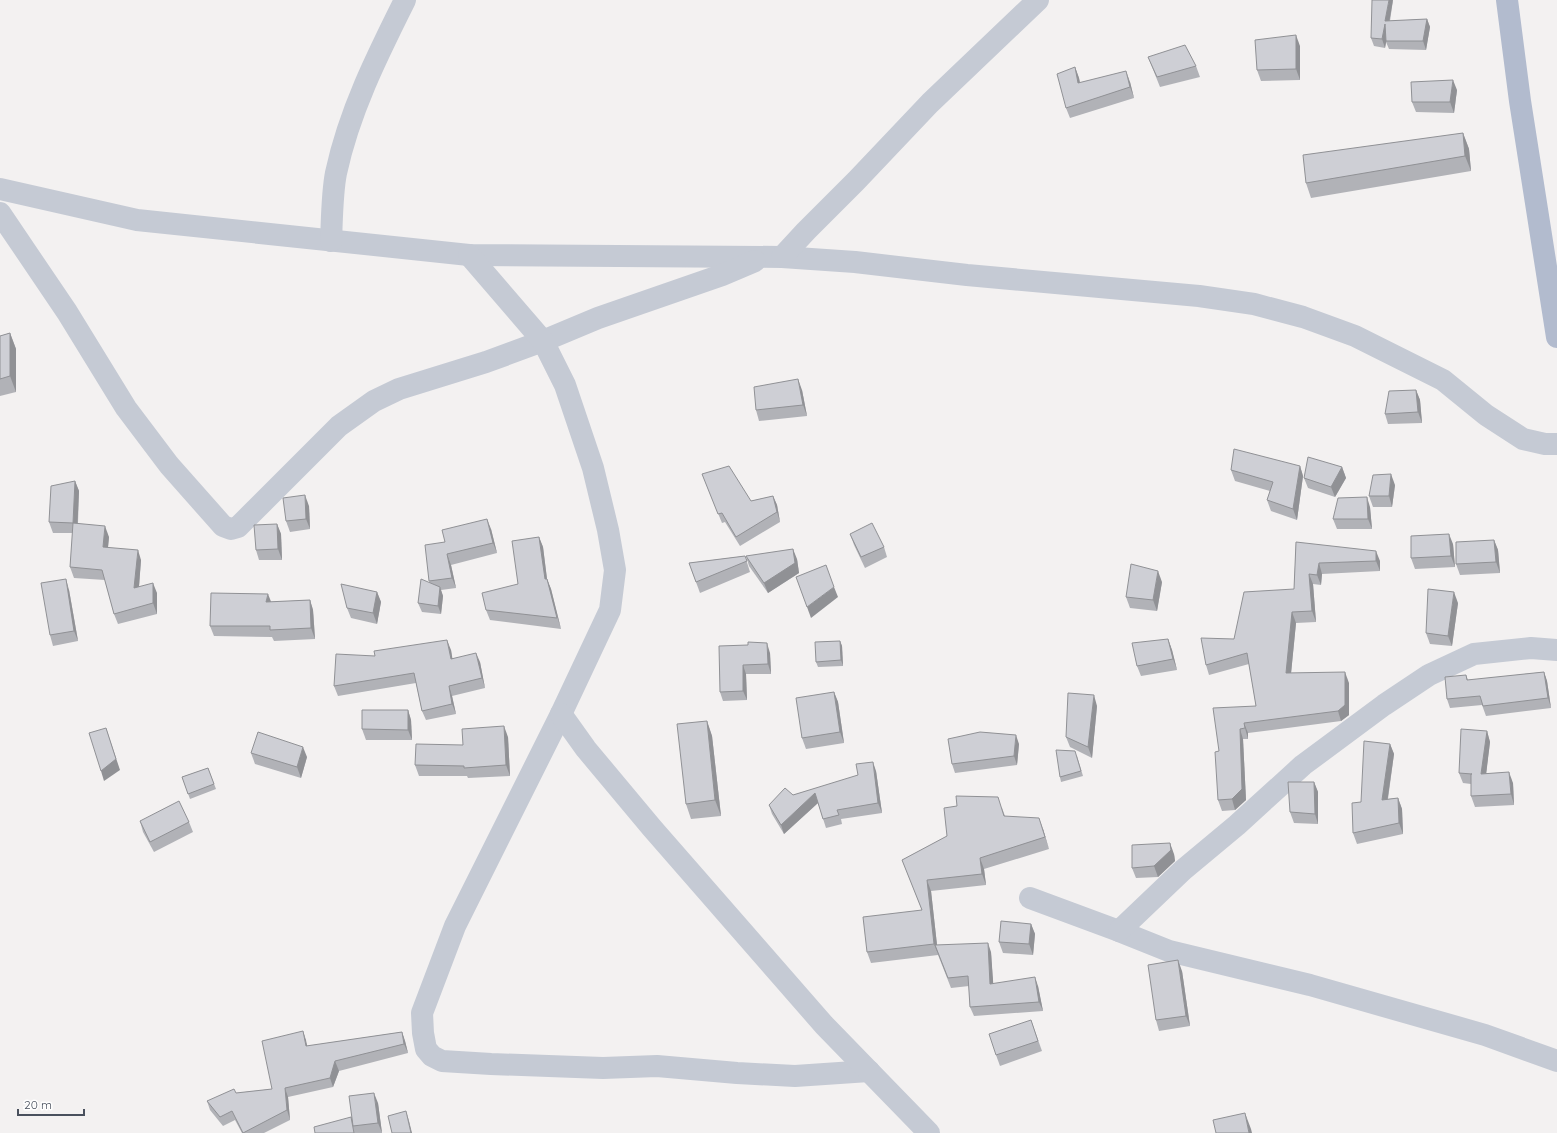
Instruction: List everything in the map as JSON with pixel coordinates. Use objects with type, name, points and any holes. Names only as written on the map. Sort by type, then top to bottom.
[{"type":"main road","points":[[1507,0],[1520,101],[1557,337]]},
{"type":"street","points":[[331,241],[336,174],[350,125],[370,73],[405,0]]},
{"type":"street","points":[[0,213],[67,312],[126,408],[169,465],[216,520],[223,526],[231,529],[238,527],[339,426],[353,414],[374,401],[399,389],[486,362],[543,341],[598,318],[773,257],[806,231],[856,182],[930,103],[1038,0]]},
{"type":"street","points":[[0,189],[138,220],[469,255],[773,257],[855,262],[967,276],[1199,296],[1254,304],[1303,317],[1355,336],[1443,380],[1486,415],[1523,438],[1545,444],[1557,444]]},
{"type":"street","points":[[469,255],[543,341],[565,385],[593,468],[608,530],[615,570],[610,610],[561,714],[455,926],[422,1013],[422,1033],[426,1049],[432,1056],[442,1061],[491,1064],[604,1068],[657,1066],[794,1076],[869,1071]]},
{"type":"street","points":[[1119,930],[1183,870],[1238,825],[1303,765],[1384,705],[1429,675],[1474,654],[1531,648],[1557,650]]},
{"type":"street","points":[[561,714],[586,749],[652,828],[824,1025],[929,1133]]},
{"type":"street","points":[[1030,898],[1119,930],[1169,951],[1310,984],[1485,1035],[1557,1061]]},
{"type":"building","points":[[1372,0],[1389,0],[1385,21],[1427,19],[1423,41],[1386,41],[1385,24],[1382,39],[1371,38]]},
{"type":"building","points":[[1296,35],[1296,69],[1257,70],[1255,40]]},
{"type":"building","points":[[1185,45],[1196,66],[1157,77],[1148,57]]},
{"type":"building","points":[[1075,67],[1078,83],[1126,71],[1130,87],[1066,108],[1057,74]]},
{"type":"building","points":[[1453,80],[1450,102],[1412,102],[1411,82]]},
{"type":"building","points":[[1463,133],[1465,156],[1306,183],[1303,155]]},
{"type":"building","points":[[10,333],[10,376],[0,379],[0,336]]},
{"type":"building","points":[[798,379],[803,405],[756,410],[754,387]]},
{"type":"building","points":[[1416,390],[1418,412],[1385,414],[1389,391]]},
{"type":"building","points":[[1234,449],[1300,466],[1293,509],[1267,500],[1273,482],[1231,470]]},
{"type":"building","points":[[1308,457],[1342,467],[1331,487],[1304,478]]},
{"type":"building","points":[[729,466],[751,501],[773,496],[777,512],[736,537],[722,513],[718,514],[702,474]]},
{"type":"building","points":[[1391,474],[1389,496],[1369,496],[1373,475]]},
{"type":"building","points":[[75,481],[73,523],[49,522],[51,486]]},
{"type":"building","points":[[305,495],[306,519],[286,521],[283,498]]},
{"type":"building","points":[[1367,497],[1368,519],[1333,519],[1338,498]]},
{"type":"building","points":[[487,519],[493,543],[447,554],[452,578],[429,581],[425,545],[445,542],[442,530]]},
{"type":"building","points":[[73,523],[105,526],[103,547],[138,550],[134,588],[153,583],[153,603],[114,614],[102,570],[70,567]]},
{"type":"building","points":[[872,523],[884,547],[861,557],[850,534]]},
{"type":"building","points":[[277,524],[278,549],[256,550],[254,525]]},
{"type":"building","points":[[1449,534],[1451,556],[1411,558],[1411,536]]},
{"type":"building","points":[[539,537],[545,579],[547,579],[557,618],[486,610],[482,593],[518,584],[512,541]]},
{"type":"building","points":[[1494,540],[1496,562],[1456,564],[1456,542]]},
{"type":"building","points":[[1296,542],[1376,551],[1376,561],[1319,563],[1317,575],[1309,574],[1312,611],[1292,612],[1286,673],[1345,672],[1345,705],[1338,711],[1244,723],[1245,728],[1240,729],[1242,789],[1232,799],[1218,800],[1215,752],[1219,751],[1213,708],[1256,706],[1247,653],[1206,665],[1201,638],[1234,639],[1244,592],[1294,589]]},
{"type":"building","points":[[793,549],[795,563],[764,583],[746,556]]},
{"type":"building","points":[[745,556],[747,561],[696,582],[689,563]]},
{"type":"building","points":[[1131,564],[1158,571],[1153,600],[1126,597]]},
{"type":"building","points":[[826,565],[834,587],[807,607],[796,577]]},
{"type":"building","points":[[66,579],[74,631],[50,635],[41,583]]},
{"type":"building","points":[[421,579],[440,587],[438,606],[418,603]]},
{"type":"building","points":[[341,584],[377,592],[373,613],[347,608]]},
{"type":"building","points":[[1428,589],[1454,592],[1448,636],[1426,633]]},
{"type":"building","points":[[211,593],[268,594],[266,602],[310,600],[311,628],[270,630],[270,626],[210,626]]},
{"type":"building","points":[[1168,639],[1173,659],[1137,666],[1132,643]]},
{"type":"building","points":[[447,640],[451,659],[476,653],[482,678],[449,686],[452,704],[422,711],[414,673],[334,686],[336,654],[375,656],[374,651]]},
{"type":"building","points":[[840,641],[841,660],[816,662],[815,642]]},
{"type":"building","points":[[748,642],[767,643],[768,664],[743,665],[743,691],[720,692],[719,646],[748,645]]},
{"type":"building","points":[[1544,672],[1548,698],[1483,706],[1480,696],[1447,699],[1445,677],[1466,675],[1467,680]]},
{"type":"building","points":[[834,692],[840,732],[802,738],[796,698]]},
{"type":"building","points":[[1068,693],[1094,695],[1088,747],[1066,737]]},
{"type":"building","points":[[362,710],[408,710],[408,730],[362,729]]},
{"type":"building","points":[[707,721],[715,800],[686,804],[677,724]]},
{"type":"building","points":[[504,726],[506,765],[464,768],[464,766],[415,765],[416,744],[463,745],[462,729]]},
{"type":"building","points":[[106,728],[116,759],[101,771],[89,733]]},
{"type":"building","points":[[1461,729],[1487,731],[1481,774],[1509,772],[1511,794],[1471,796],[1472,774],[1459,773]]},
{"type":"building","points":[[258,732],[303,747],[297,767],[251,753]]},
{"type":"building","points":[[980,732],[1016,735],[1014,756],[952,764],[948,739]]},
{"type":"building","points":[[1364,741],[1390,744],[1382,800],[1398,798],[1399,823],[1353,833],[1352,803],[1361,802]]},
{"type":"building","points":[[1056,750],[1075,751],[1081,771],[1060,777]]},
{"type":"building","points":[[873,762],[878,803],[837,810],[839,815],[823,819],[815,793],[781,825],[769,805],[785,788],[793,795],[858,775],[856,764]]},
{"type":"building","points":[[208,768],[214,784],[188,794],[182,777]]},
{"type":"building","points":[[1288,782],[1314,782],[1315,814],[1290,812]]},
{"type":"building","points":[[956,796],[998,797],[1004,816],[1039,818],[1045,837],[980,858],[982,874],[927,880],[934,944],[867,952],[863,917],[922,910],[902,860],[947,836],[944,808],[957,806]]},
{"type":"building","points":[[179,801],[189,822],[150,842],[140,821]]},
{"type":"building","points":[[1170,843],[1171,850],[1154,866],[1132,868],[1132,845]]},
{"type":"building","points":[[1001,921],[1031,924],[1029,944],[999,942]]},
{"type":"building","points":[[988,943],[990,984],[1035,977],[1039,1002],[970,1007],[968,976],[948,978],[935,945]]},
{"type":"building","points":[[1178,960],[1186,1016],[1156,1020],[1148,965]]},
{"type":"building","points":[[1031,1020],[1038,1041],[996,1055],[989,1034]]},
{"type":"building","points":[[303,1031],[306,1046],[402,1032],[404,1044],[335,1061],[330,1078],[285,1088],[287,1110],[243,1133],[232,1111],[220,1117],[207,1101],[234,1089],[236,1093],[272,1089],[262,1041]]},
{"type":"building","points":[[374,1093],[378,1123],[353,1126],[349,1096]]},
{"type":"building","points":[[406,1111],[411,1133],[392,1133],[388,1116]]},
{"type":"building","points":[[1245,1113],[1249,1133],[1216,1133],[1213,1120]]},
{"type":"building","points":[[351,1117],[354,1133],[315,1133],[314,1127]]}]
